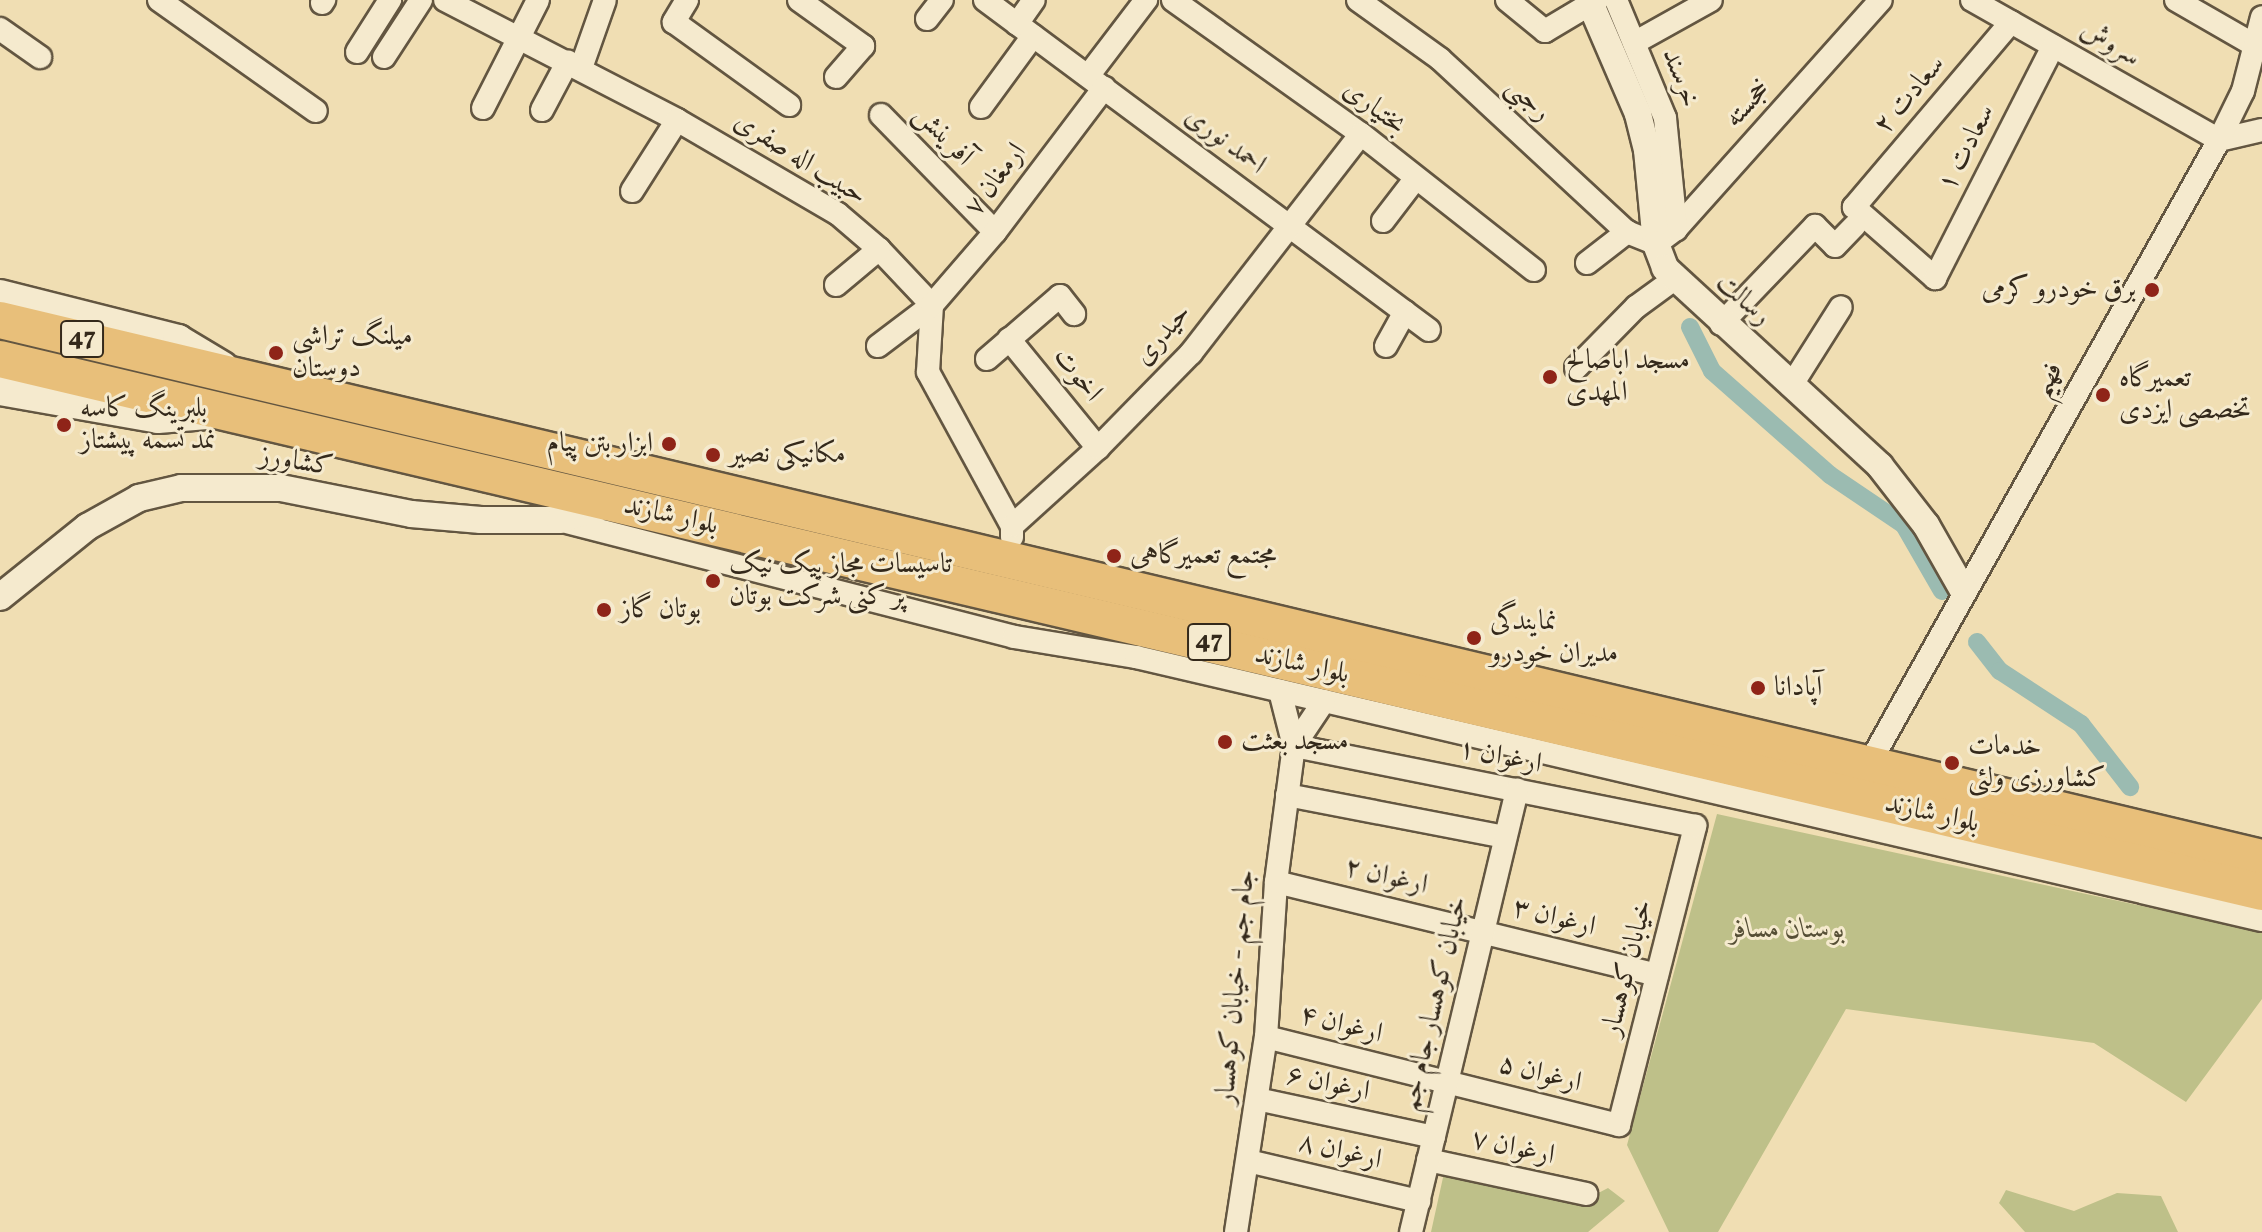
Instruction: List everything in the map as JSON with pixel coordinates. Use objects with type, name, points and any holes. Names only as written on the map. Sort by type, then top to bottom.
[{"type":"highway","name":"بلوار شازند","points":[[0,320],[1011,563],[2262,858]]},
{"type":"highway","name":"بلوار شازند","points":[[0,359],[976,587],[1528,733],[2262,892]]},
{"type":"main road","points":[[0,295],[178,340],[238,376]]},
{"type":"main road","points":[[0,390],[158,418],[227,413]]},
{"type":"street","points":[[159,0],[316,111]]},
{"type":"street","points":[[357,52],[390,0]]},
{"type":"street","points":[[384,57],[421,0]]},
{"type":"street","name":"حبیب اله صفری","points":[[445,0],[574,64],[677,120],[838,214],[879,249],[932,305]]},
{"type":"street","points":[[483,108],[538,0]]},
{"type":"street","points":[[542,110],[574,64],[605,0]]},
{"type":"street","points":[[687,0],[674,22],[789,105]]},
{"type":"street","points":[[799,0],[863,46],[836,77]]},
{"type":"street","points":[[927,19],[942,0]]},
{"type":"street","name":"احمد نوری","points":[[985,0],[1429,330]]},
{"type":"street","points":[[981,107],[1025,30],[1034,0]]},
{"type":"street","points":[[1096,82],[1146,0]]},
{"type":"street","name":"بختیاری","points":[[1173,0],[1361,134],[1534,270]]},
{"type":"street","name":"رجبی","points":[[1358,0],[1440,59],[1627,232],[1666,236]]},
{"type":"street","points":[[1507,0],[1545,31],[1598,1]]},
{"type":"street","points":[[1634,43],[1711,0]]},
{"type":"street","name":"خجسته","points":[[1666,236],[1881,0]]},
{"type":"street","name":"سروش","points":[[1972,0],[2219,140]]},
{"type":"street","points":[[2176,0],[2256,46]]},
{"type":"street","name":"خرسند","points":[[1598,1],[1634,43],[1665,118],[1666,236]]},
{"type":"street","name":"رسالت","points":[[1598,1],[1638,114],[1673,280],[1880,466],[1926,525],[1963,590]]},
{"type":"street","name":"فهیم","points":[[1868,766],[1963,590],[2219,140],[2243,91],[2262,17]]},
{"type":"street","name":"سعادت ۲","points":[[1854,216],[2011,22]]},
{"type":"street","points":[[0,29],[40,57]]},
{"type":"street","name":"سعادت ۱","points":[[1854,216],[1935,278],[2053,46]]},
{"type":"street","name":"ارمغان ۷","points":[[878,346],[932,305],[995,232],[1096,82]]},
{"type":"street","name":"آفرینش","points":[[881,115],[995,232]]},
{"type":"street","points":[[632,191],[677,120]]},
{"type":"street","points":[[2219,140],[2262,130]]},
{"type":"street","name":"حیدری","points":[[1012,526],[1098,448],[1191,353],[1361,134]]},
{"type":"street","points":[[1383,221],[1416,178]]},
{"type":"street","points":[[1721,324],[1815,226],[1835,246],[1854,216]]},
{"type":"street","points":[[1587,263],[1627,232]]},
{"type":"street","points":[[836,285],[879,249]]},
{"type":"street","points":[[1576,368],[1636,307],[1673,280]]},
{"type":"street","points":[[987,359],[1060,296],[1074,314]]},
{"type":"street","points":[[932,305],[928,372],[1012,526],[1011,563]]},
{"type":"street","points":[[1791,386],[1841,307]]},
{"type":"street","points":[[1386,346],[1405,312]]},
{"type":"street","name":"اخوت","points":[[1009,339],[1098,448]]},
{"type":"street","name":"کشاورز","points":[[10,589],[87,527],[139,498],[181,488],[281,488],[411,514],[559,520],[613,503]]},
{"type":"street","points":[[559,520],[1014,637],[1136,657],[1324,701],[1528,733],[2262,920]]},
{"type":"street","points":[[976,587],[1136,657]]},
{"type":"street","points":[[1280,691],[1294,746]]},
{"type":"street","points":[[1294,746],[1324,701]]},
{"type":"street","name":"ارغوان ۱","points":[[1294,746],[1695,826]]},
{"type":"street","name":"جام جم - خیابان کوهسار","points":[[1236,1232],[1266,1037],[1276,882],[1294,746]]},
{"type":"street","name":"خیابان کوهسار جام جم","points":[[1411,1232],[1517,790]]},
{"type":"street","points":[[1287,795],[1505,837]]},
{"type":"street","name":"خیابان کوهسار","points":[[1619,1125],[1695,826]]},
{"type":"street","name":"ارغوان ۲","points":[[1276,882],[1483,931]]},
{"type":"street","name":"ارغوان ۳","points":[[1483,931],[1657,975]]},
{"type":"street","name":"ارغوان ۴","points":[[1266,1037],[1447,1082]]},
{"type":"street","name":"ارغوان ۵","points":[[1447,1082],[1619,1125]]},
{"type":"street","name":"ارغوان ۶","points":[[1257,1099],[1434,1137]]},
{"type":"street","name":"ارغوان ۷","points":[[1428,1160],[1586,1194]]},
{"type":"street","name":"ارغوان ۸","points":[[1248,1161],[1419,1201]]},
{"type":"green space","name":"بوستان مسافر","points":[[1717,814],[2262,932],[2262,999],[2186,1102],[2094,1043],[1846,1009],[1718,1232],[1669,1232],[1627,1145]]},
{"type":"green space","points":[[1444,1173],[1581,1202],[1608,1188],[1625,1201],[1588,1232],[1431,1232]]},
{"type":"green space","points":[[2006,1190],[2074,1211],[2117,1193],[2161,1196],[2178,1232],[2025,1232],[1999,1203]]},
{"type":"waterway","points":[[1690,327],[1712,371],[1830,475],[1904,525],[1942,591]]},
{"type":"waterway","points":[[1977,642],[2000,671],[2081,724],[2130,787]]},
{"type":"place","name":"برق خودرو کرمی","points":[[2152,290]]},
{"type":"place","name":"میلنگ تراشی دوستان","points":[[276,353]]},
{"type":"place","name":"مسجد اباصالح المهدی","points":[[1550,377]]},
{"type":"place","name":"تعمیرگاه تخصصی ایزدی","points":[[2103,395]]},
{"type":"place","name":"بلبرینگ کاسه نمد تسمه پیشتاز","points":[[64,425]]},
{"type":"place","name":"ابزار بتن پیام","points":[[669,444]]},
{"type":"place","name":"مکانیکی نصیر","points":[[713,455]]},
{"type":"place","name":"مجتمع تعمیرگاهی","points":[[1114,556]]},
{"type":"place","name":"تاسیسات مجاز پیک نیک پر کنی شرکت بوتان","points":[[713,581]]},
{"type":"place","name":"بوتان گاز","points":[[604,610]]},
{"type":"place","name":"نمایندگی مدیران خودرو","points":[[1474,638]]},
{"type":"place","name":"آپادانا","points":[[1758,688]]},
{"type":"place","name":"مسجد بعثت","points":[[1225,742]]},
{"type":"place","name":"خدمات کشاورزی ولئی","points":[[1952,763]]}]
